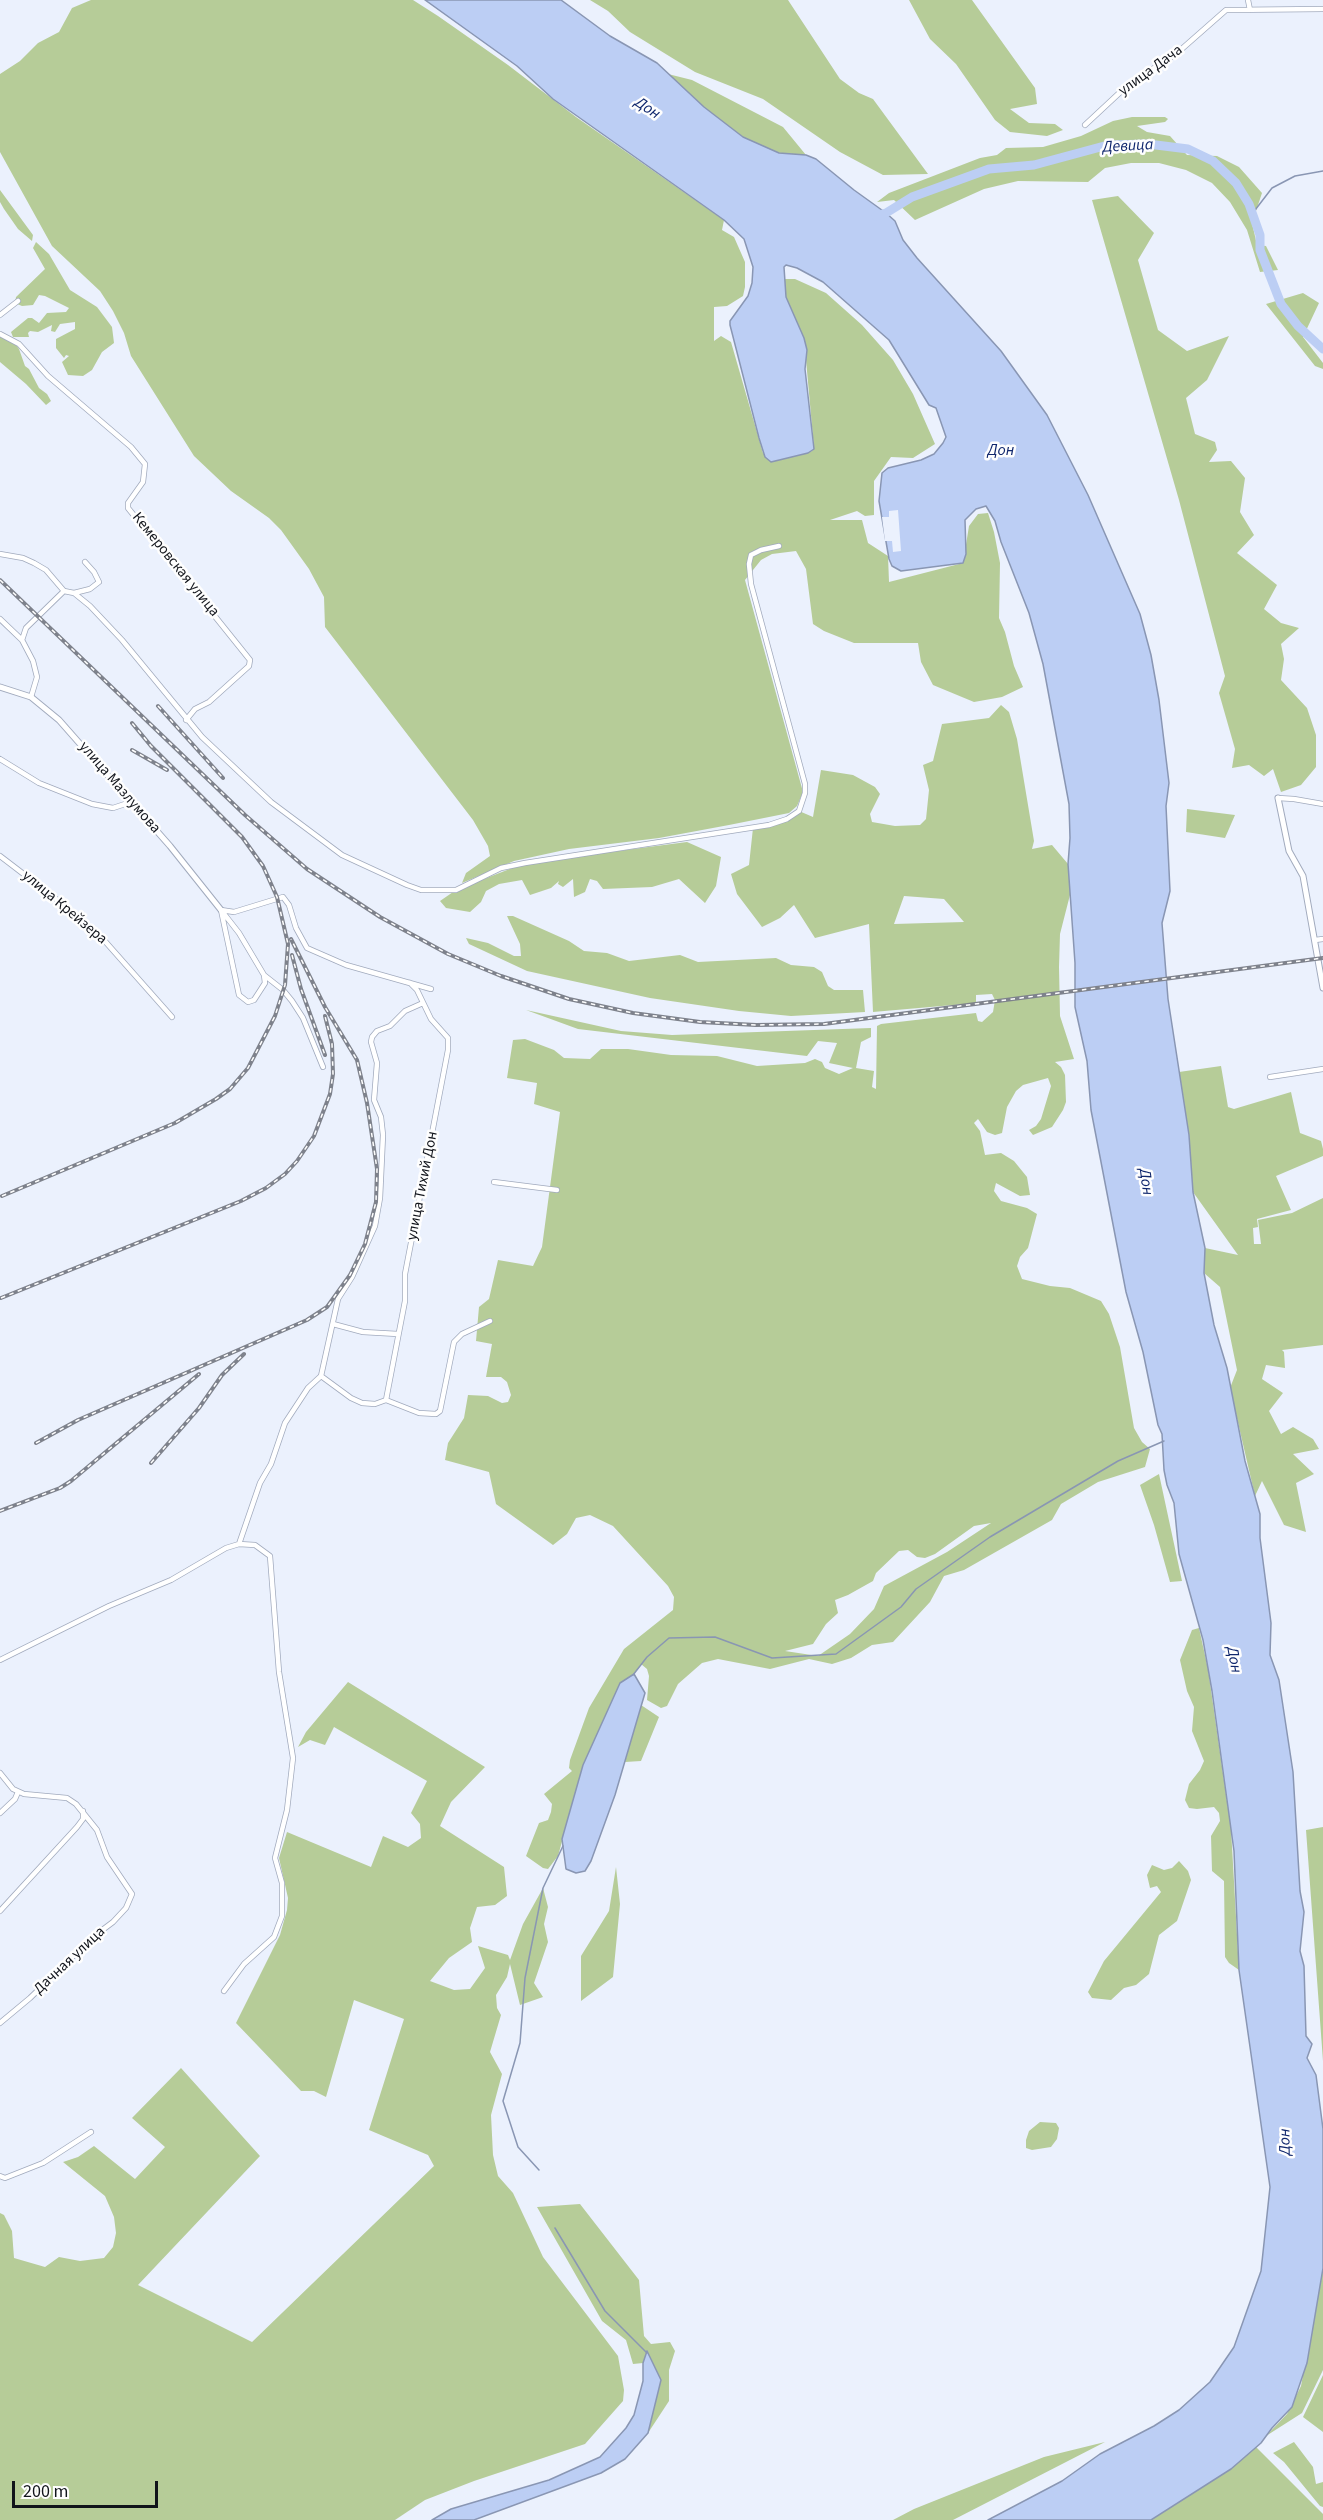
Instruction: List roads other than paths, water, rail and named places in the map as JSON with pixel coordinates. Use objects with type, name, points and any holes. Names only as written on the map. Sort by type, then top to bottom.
[{"type":"street","points":[[1248,0],[1250,10]]},
{"type":"street","name":"улица Дача","points":[[1085,125],[1129,84],[1186,46],[1206,25],[1226,10],[1323,9]]},
{"type":"street","points":[[0,315],[18,301]]},
{"type":"street","name":"Кемеровская улица","points":[[0,334],[19,344],[48,376],[131,447],[145,464],[143,482],[128,502],[128,508],[250,660],[249,666],[186,720]]},
{"type":"street","points":[[74,593],[122,640],[202,737],[271,802],[342,855],[367,867],[421,890],[456,890],[501,868],[769,825],[786,819],[799,810],[805,793],[805,784],[751,584],[749,564],[751,555],[761,550],[780,546]]},
{"type":"street","points":[[0,554],[34,563],[46,570],[64,591],[74,593],[90,589],[99,582],[85,562]]},
{"type":"street","points":[[22,640],[26,628],[64,591]]},
{"type":"street","points":[[0,619],[22,640],[33,661],[36,677],[31,697]]},
{"type":"street","name":"улица Мазлумова","points":[[0,687],[31,697],[59,720],[171,846],[221,910]]},
{"type":"street","points":[[0,759],[39,783],[92,804],[113,808],[131,802]]},
{"type":"street","points":[[1323,804],[1294,798],[1278,798],[1289,851],[1303,876],[1323,988]]},
{"type":"street","name":"улица Крейзера","points":[[0,856],[55,898],[103,939],[172,1017]]},
{"type":"street","points":[[221,910],[234,912],[283,897],[289,905],[296,928],[307,948],[346,965],[431,988]]},
{"type":"street","points":[[221,910],[228,952],[239,995],[243,1000],[248,1002],[254,1000],[264,983],[264,975]]},
{"type":"street","points":[[221,910],[239,933],[264,975],[283,990],[297,1009],[323,1067]]},
{"type":"street","points":[[1316,940],[1323,939]]},
{"type":"street","name":"улица Тихий Дон","points":[[386,1400],[405,1301],[405,1274],[448,1050],[448,1038],[431,1019],[417,990],[410,983]]},
{"type":"street","points":[[239,1544],[260,1483],[271,1464],[285,1423],[308,1388],[321,1376],[338,1299],[375,1226],[380,1198],[383,1135],[381,1117],[374,1100],[373,1089],[377,1063],[371,1042],[372,1037],[377,1031],[390,1026],[405,1011],[423,1003]]},
{"type":"street","points":[[1270,1077],[1323,1069]]},
{"type":"street","points":[[494,1182],[556,1190]]},
{"type":"street","points":[[321,1376],[351,1398],[362,1403],[375,1404],[386,1400],[419,1413],[436,1414],[440,1411],[454,1342],[462,1334],[490,1321]]},
{"type":"street","points":[[333,1324],[363,1332],[398,1334]]},
{"type":"street","points":[[0,1660],[109,1606],[171,1580],[226,1548],[239,1544],[255,1545],[270,1556],[279,1672],[293,1758],[287,1810],[275,1858],[282,1883],[282,1916],[274,1936],[244,1964],[224,1991]]},
{"type":"street","points":[[0,1773],[18,1792],[29,1796],[67,1798],[83,1811],[83,1819],[77,1827],[0,1911]]},
{"type":"street","points":[[0,1813],[15,1800],[18,1792]]},
{"type":"street","name":"Дачная улица","points":[[0,2023],[30,1998],[93,1936],[113,1922],[126,1908],[132,1894],[107,1857],[97,1830],[83,1811]]},
{"type":"street","points":[[0,2176],[5,2178],[43,2163],[91,2132]]},
{"type":"water","name":"Дон","points":[[425,0],[561,0],[610,36],[657,63],[704,107],[743,137],[779,153],[806,155],[816,159],[886,213],[895,221],[903,240],[917,258],[1001,351],[1047,415],[1088,495],[1140,614],[1151,655],[1159,700],[1169,783],[1166,806],[1170,891],[1162,923],[1168,999],[1189,1135],[1193,1192],[1205,1248],[1204,1273],[1214,1325],[1227,1368],[1245,1461],[1260,1514],[1260,1538],[1271,1623],[1270,1655],[1279,1680],[1293,1772],[1300,1891],[1304,1912],[1300,1951],[1304,1966],[1306,2036],[1312,2044],[1307,2058],[1316,2075],[1323,2129],[1323,2268],[1307,2363],[1292,2407],[1261,2443],[1231,2469],[1151,2520],[988,2520],[1062,2481],[1100,2454],[1154,2426],[1179,2410],[1210,2382],[1234,2347],[1261,2271],[1270,2187],[1239,1970],[1234,1851],[1212,1691],[1203,1640],[1179,1554],[1174,1503],[1164,1470],[1162,1434],[1126,1292],[1091,1110],[1087,1061],[1075,1007],[1075,963],[1068,864],[1069,804],[1043,664],[1029,613],[995,521],[986,506],[976,509],[965,520],[966,554],[963,563],[901,571],[892,566],[879,501],[882,473],[888,468],[921,460],[934,454],[946,437],[936,408],[929,405],[889,340],[823,282],[797,268],[786,265],[784,267],[786,297],[807,350],[805,369],[814,449],[808,453],[771,462],[765,457],[759,438],[730,325],[730,321],[748,296],[752,283],[753,267],[744,239],[724,220],[553,99],[517,66]]},
{"type":"water","points":[[634,1674],[645,1693],[615,1795],[591,1861],[585,1871],[576,1873],[566,1869],[562,1839],[583,1765],[620,1683]]},
{"type":"water","points":[[647,2351],[661,2380],[648,2433],[625,2459],[601,2473],[474,2520],[432,2520],[451,2509],[549,2480],[600,2457],[626,2428],[634,2415],[643,2381],[643,2363]]},
{"type":"waterway","name":"Девица","points":[[876,216],[886,213],[912,197],[989,169],[1034,165],[1108,145],[1148,144],[1188,149],[1213,161],[1236,183],[1249,204],[1260,235],[1260,250],[1281,304],[1298,326],[1323,349]]},
{"type":"waterway","points":[[1252,214],[1272,188],[1295,176],[1323,171]]},
{"type":"waterway","points":[[633,1675],[647,1657],[669,1638],[715,1637],[772,1658],[836,1654],[901,1607],[916,1589],[990,1537],[1118,1461],[1164,1441]]},
{"type":"waterway","points":[[539,2170],[518,2147],[503,2101],[520,2043],[525,1978],[543,1888],[563,1846]]},
{"type":"waterway","points":[[555,2228],[605,2311],[647,2353]]},
{"type":"railway","points":[[0,580],[245,815],[307,869],[380,917],[448,954],[501,976],[569,999],[633,1013],[700,1022],[756,1025],[824,1024],[1323,958]]},
{"type":"railway","points":[[158,706],[223,778]]},
{"type":"railway","points":[[2,1196],[175,1123],[230,1089],[248,1068],[275,1016],[285,985],[288,944],[277,897],[263,866],[242,837],[151,746],[132,723]]},
{"type":"railway","points":[[132,750],[167,770]]},
{"type":"railway","points":[[36,1443],[78,1420],[307,1320],[327,1307],[350,1275],[365,1244],[376,1202],[377,1169],[367,1103],[357,1060],[325,1007],[291,939]]},
{"type":"railway","points":[[292,955],[301,989],[325,1055]]},
{"type":"railway","points":[[1,1298],[241,1201],[266,1188],[285,1174],[314,1136],[330,1094],[333,1074],[332,1044],[325,1016]]},
{"type":"railway","points":[[151,1463],[199,1408],[222,1375],[244,1354]]},
{"type":"railway","points":[[0,1511],[60,1488],[71,1481],[199,1374]]}]
